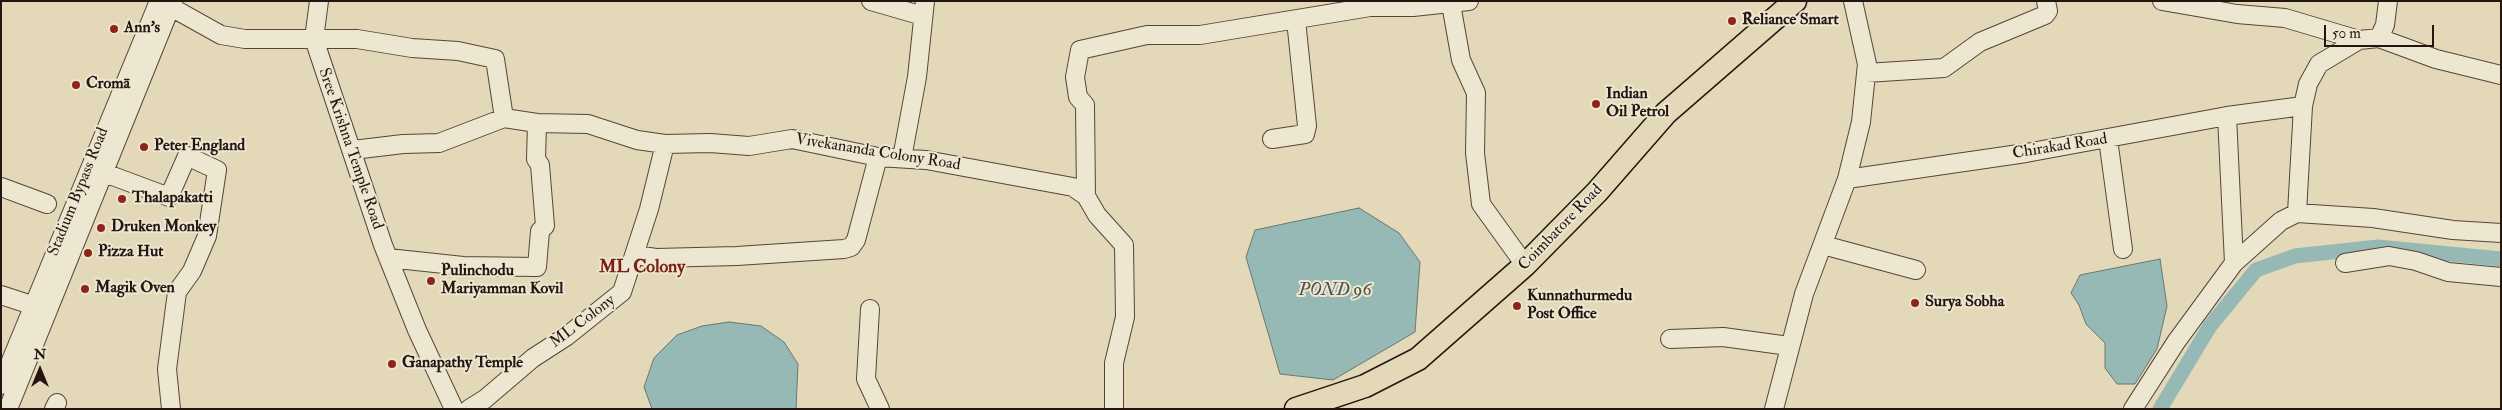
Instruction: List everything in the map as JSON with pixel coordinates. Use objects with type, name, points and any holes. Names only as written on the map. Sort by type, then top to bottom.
[{"type":"main road","name":"Coimbatore Road","points":[[1296,409],[1365,386],[1418,359],[1525,265],[1597,192],[1666,113],[1795,1]]},
{"type":"street","points":[[314,39],[319,1]]},
{"type":"street","points":[[871,1],[924,9],[917,77],[902,158]]},
{"type":"street","points":[[1114,409],[1114,363],[1125,317],[1124,245],[1097,215],[1086,196],[1085,105],[1078,97],[1075,77],[1080,50],[1147,35],[1200,35],[1296,20],[1370,4],[1413,7],[1469,1]]},
{"type":"street","points":[[1774,409],[1804,294],[1847,179],[1861,122],[1867,64],[1852,1]]},
{"type":"street","points":[[1866,73],[1944,68],[1980,42],[2045,15],[2048,11],[2046,1]]},
{"type":"street","points":[[2162,1],[2237,14],[2285,18],[2359,40],[2379,38],[2436,59],[2501,75]]},
{"type":"street","points":[[2379,38],[2385,25],[2388,1]]},
{"type":"street","points":[[165,3],[221,35],[245,39],[358,39],[412,48],[458,51],[495,59],[504,118],[440,143],[403,144],[353,150]]},
{"type":"street","name":"Stadium Bypass Road","points":[[1,384],[40,307],[102,172],[165,3]]},
{"type":"street","name":"Stadium Bypass Road","points":[[8,409],[40,307],[165,3]]},
{"type":"street","points":[[1451,4],[1460,60],[1476,93],[1476,174],[1481,204],[1525,265]]},
{"type":"street","points":[[1272,139],[1305,134],[1307,126],[1296,20]]},
{"type":"street","name":"Sree Krishna Temple Road","points":[[314,39],[388,258],[417,330],[454,409]]},
{"type":"street","points":[[2297,213],[2303,106],[2308,84],[2319,64],[2359,40]]},
{"type":"street","name":"Chirakad Road","points":[[1847,179],[2108,139],[2226,116],[2303,106]]},
{"type":"street","points":[[2226,116],[2234,263]]},
{"type":"street","name":"Vivekananda Colony Road","points":[[504,118],[537,123],[588,124],[637,140],[665,144],[710,143],[749,146],[792,139],[878,157],[902,158],[964,166],[1073,187],[1086,196]]},
{"type":"street","points":[[388,258],[463,266],[537,267],[540,231],[545,226],[540,165],[536,159],[537,123]]},
{"type":"street","points":[[2108,139],[2123,249]]},
{"type":"street","name":"ML Colony","points":[[469,409],[485,399],[534,358],[567,336],[622,292],[635,255],[665,144]]},
{"type":"street","points":[[102,172],[169,197],[187,156],[217,170],[207,236],[192,271],[177,292],[167,369],[171,409]]},
{"type":"street","points":[[635,255],[656,258],[755,256],[844,250],[851,247],[856,240],[878,157]]},
{"type":"street","points":[[1,187],[47,204]]},
{"type":"street","points":[[2133,409],[2176,342],[2234,263],[2282,221],[2297,213],[2373,218],[2453,230],[2501,234]]},
{"type":"street","points":[[1822,245],[1916,270]]},
{"type":"street","points":[[2345,263],[2389,256],[2416,261],[2448,272],[2501,277]]},
{"type":"street","points":[[1,295],[40,307]]},
{"type":"street","points":[[870,309],[866,379],[880,409]]},
{"type":"street","points":[[1670,339],[1724,337],[1789,346]]},
{"type":"water","name":"POND 96","points":[[1359,208],[1399,233],[1420,262],[1415,332],[1333,380],[1280,374],[1246,257],[1255,230]]},
{"type":"water","points":[[2160,259],[2167,306],[2157,349],[2135,384],[2117,384],[2105,368],[2105,343],[2086,324],[2079,305],[2071,293],[2080,275]]},
{"type":"water","points":[[729,322],[761,326],[784,342],[798,364],[796,409],[652,409],[644,387],[654,358],[677,335],[702,326]]},
{"type":"waterway","points":[[2160,409],[2210,326],[2256,270],[2295,256],[2378,247],[2501,259]]},
{"type":"place","name":"Reliance Smart","points":[[1732,21]]},
{"type":"place","name":"Ann's","points":[[114,29]]},
{"type":"place","name":"Cromā","points":[[76,85]]},
{"type":"place","name":"Indian Oil Petrol","points":[[1596,104]]},
{"type":"place","name":"Peter England","points":[[144,147]]},
{"type":"place","name":"Thalapakatti","points":[[122,199]]},
{"type":"place","name":"Druken Monkey","points":[[101,228]]},
{"type":"place","name":"Pizza Hut","points":[[88,253]]},
{"type":"place","name":"Pulinchodu Mariyamman Kovil","points":[[431,281]]},
{"type":"place","name":"Magik Oven","points":[[85,289]]},
{"type":"place","name":"Surya Sobha","points":[[1915,303]]},
{"type":"place","name":"Kunnathurmedu Post Office","points":[[1517,306]]},
{"type":"place","name":"Ganapathy Temple","points":[[392,364]]},
{"type":"district","name":"ML Colony","points":[[642,268]]}]
